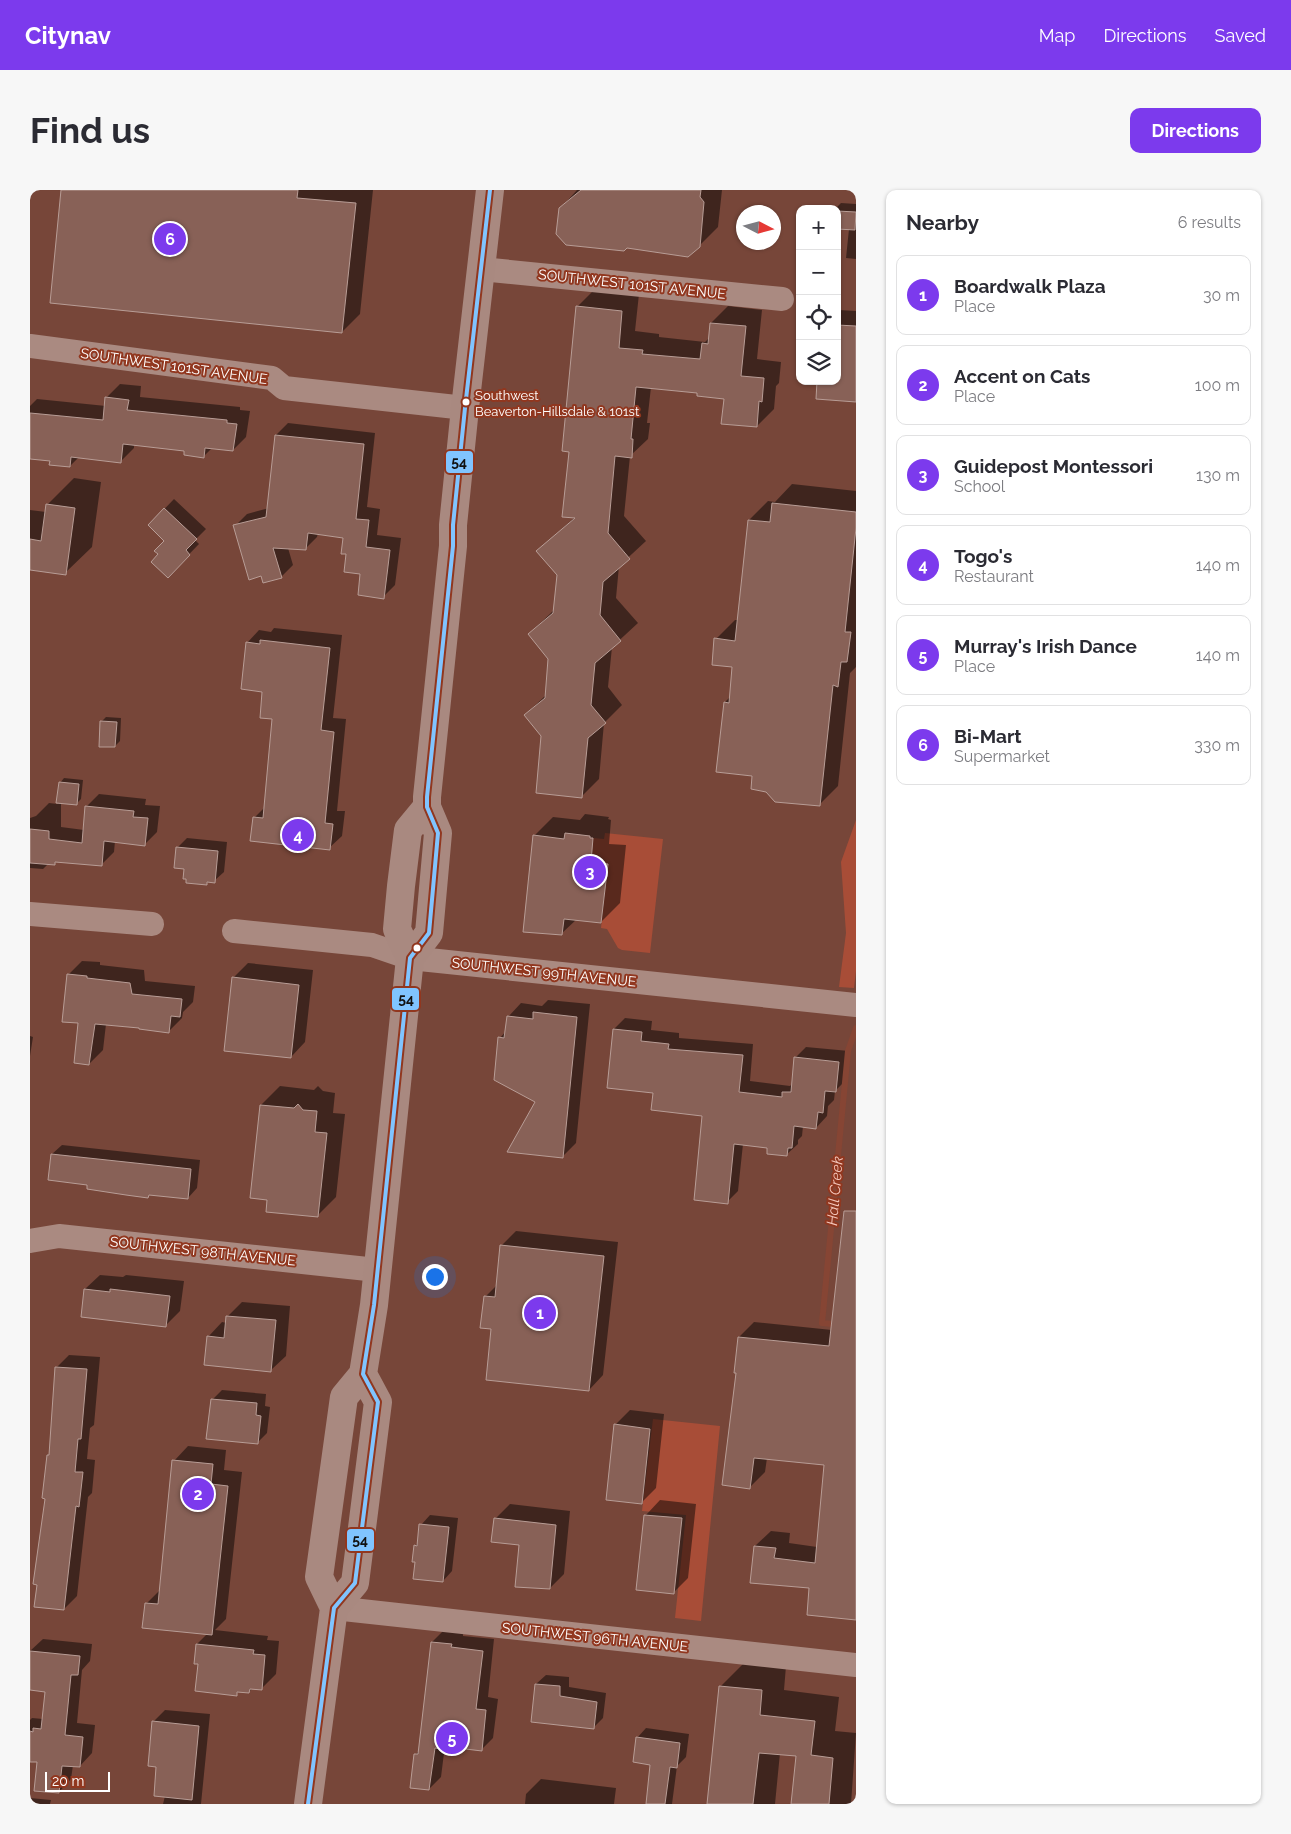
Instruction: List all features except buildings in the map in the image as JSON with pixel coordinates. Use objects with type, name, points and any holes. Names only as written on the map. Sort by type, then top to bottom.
[{"type":"main road","points":[[334,1608],[319,1578],[344,1397],[363,1374],[377,1270],[410,958],[397,929],[401,886],[408,830],[427,807],[452,556],[453,525],[490,190]]},
{"type":"main road","points":[[308,1804],[334,1608],[356,1583],[378,1402],[363,1374]]},
{"type":"street","name":"SOUTHWEST 101ST AVENUE","points":[[481,270],[782,300]]},
{"type":"street","name":"SOUTHWEST 101ST AVENUE","points":[[30,346],[272,378],[284,388],[465,408]]},
{"type":"street","points":[[30,914],[152,924]]},
{"type":"street","name":"SOUTHWEST 99TH AVENUE","points":[[234,931],[372,945],[410,958],[856,1006]]},
{"type":"street","name":"SOUTHWEST 98TH AVENUE","points":[[30,1241],[59,1236],[377,1270]]},
{"type":"street","name":"SOUTHWEST 96TH AVENUE","points":[[334,1608],[856,1665]]},
{"type":"shaded area","points":[[856,820],[856,971],[854,988],[839,987],[846,933],[841,862]]},
{"type":"shaded area","points":[[605,833],[663,839],[650,953],[618,948],[607,929],[601,928],[608,864],[591,862],[593,838],[604,839]]},
{"type":"shaded area","points":[[653,1419],[720,1426],[701,1621],[675,1618],[686,1515],[642,1511]]},
{"type":"waterway","name":"Hall Creek","points":[[856,1028],[848,1051],[822,1323],[856,1326]]},
{"type":"transit line","name":"54","points":[[308,1804],[334,1608],[355,1583],[378,1402],[363,1374],[374,1305],[410,958],[429,933],[438,833],[427,807],[427,797],[465,408],[490,190]]},
{"type":"place","name":"Bi-Mart","points":[[170,239]]},
{"type":"place","name":"Southwest Beaverton-Hillsdale & 101st","points":[[466,402]]},
{"type":"place","name":"Togo's","points":[[298,835]]},
{"type":"place","name":"Guidepost Montessori","points":[[590,872]]},
{"type":"place","name":"Boardwalk Plaza","points":[[540,1313]]},
{"type":"place","name":"Accent on Cats","points":[[198,1494]]},
{"type":"place","name":"Murray's Irish Dance","points":[[452,1738]]}]
